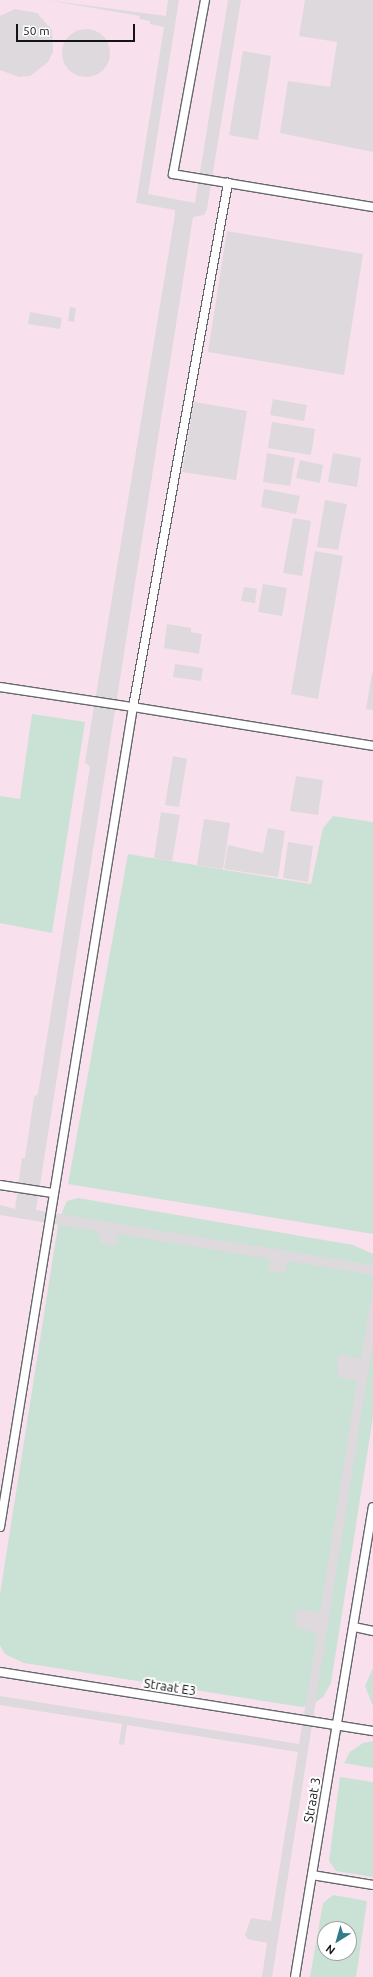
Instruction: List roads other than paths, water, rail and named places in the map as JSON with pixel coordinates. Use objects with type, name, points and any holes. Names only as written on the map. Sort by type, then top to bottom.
[{"type":"lane","points":[[205,0],[173,174],[373,207]]},
{"type":"lane","points":[[0,1527],[52,1193],[133,707],[228,184]]},
{"type":"lane","points":[[0,687],[373,746]]},
{"type":"lane","points":[[0,1185],[52,1193]]},
{"type":"lane","name":"Straat 3","points":[[295,1977],[373,1507]]},
{"type":"lane","points":[[354,1627],[373,1631]]},
{"type":"lane","name":"Straat E3","points":[[0,1672],[373,1731]]},
{"type":"lane","points":[[312,1875],[373,1885]]}]
